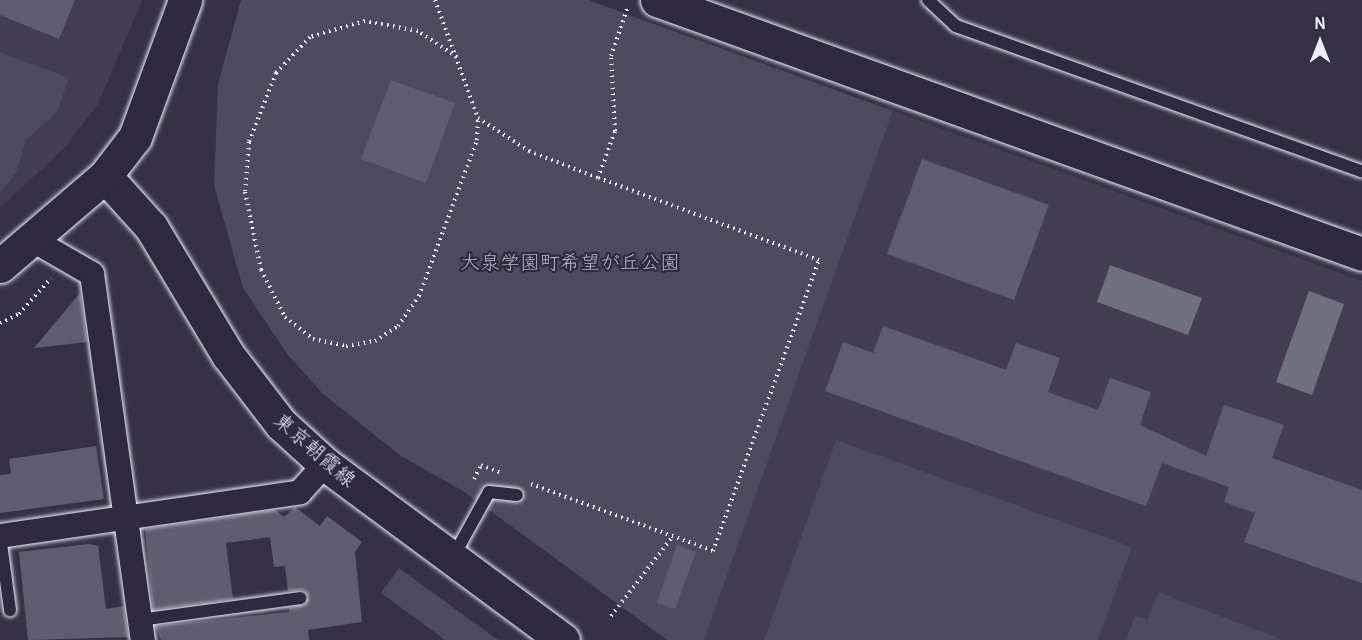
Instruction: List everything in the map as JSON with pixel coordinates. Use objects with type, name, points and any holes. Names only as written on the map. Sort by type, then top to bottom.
[{"type":"main road","points":[[0,266],[105,176],[135,137],[185,0]]},
{"type":"main road","points":[[657,0],[1362,254]]},
{"type":"main road","name":"東京朝霞線","points":[[105,176],[151,227],[228,355],[261,398],[325,464],[563,640]]},
{"type":"street","points":[[33,240],[92,274],[142,630]]},
{"type":"street","points":[[0,536],[300,492],[325,464]]},
{"type":"lane","points":[[928,0],[956,26],[1362,171]]},
{"type":"lane","points":[[452,558],[489,492],[517,495]]},
{"type":"lane","points":[[0,536],[10,610]]},
{"type":"lane","points":[[142,630],[300,598]]},
{"type":"path","points":[[435,0],[457,57],[478,118],[477,140],[419,296],[398,326],[375,341],[346,346],[313,339],[285,317],[261,270],[245,192],[249,142],[276,73],[310,37],[364,21],[418,31],[457,57]]},
{"type":"path","points":[[598,178],[615,131],[611,56],[631,0]]},
{"type":"path","points":[[478,118],[512,143],[598,178],[819,260],[713,551],[524,481]]},
{"type":"path","points":[[0,323],[42,292],[64,258]]},
{"type":"path","points":[[471,485],[481,465],[513,477]]},
{"type":"path","points":[[611,616],[673,536]]},
{"type":"shaded area","points":[[0,0],[142,0],[98,104],[65,147],[0,208]]},
{"type":"shaded area","points":[[893,111],[1362,281],[1362,640],[704,640]]},
{"type":"green space","name":"大泉学園町希望が丘公園","points":[[241,0],[588,0],[893,111],[704,640],[667,640],[463,491],[401,456],[323,394],[288,355],[243,288],[214,185],[218,84]]},
{"type":"green space","points":[[0,52],[69,78],[57,112],[26,140],[16,173],[0,193]]},
{"type":"green space","points":[[836,440],[1132,547],[1098,640],[764,640]]},
{"type":"green space","points":[[399,568],[498,640],[445,640],[381,593]]},
{"type":"green space","points":[[1158,592],[1283,640],[1126,640],[1135,616],[1148,620]]},
{"type":"water","points":[[1110,265],[1202,298],[1188,335],[1097,302]]},
{"type":"water","points":[[1309,291],[1344,304],[1312,395],[1276,382]]},
{"type":"building","points":[[0,0],[75,0],[59,39],[0,15]]},
{"type":"building","points":[[391,80],[455,103],[426,183],[361,159]]},
{"type":"building","points":[[922,159],[1049,205],[1014,300],[887,254]]},
{"type":"building","points":[[80,293],[87,342],[34,348]]},
{"type":"building","points":[[883,326],[1006,370],[1016,343],[1060,358],[1048,392],[1098,410],[1110,378],[1151,392],[1140,425],[1206,456],[1224,405],[1284,425],[1272,458],[1362,490],[1362,583],[1244,542],[1255,513],[1224,502],[1229,487],[1162,463],[1146,506],[825,391],[843,342],[873,353]]},
{"type":"building","points":[[96,446],[104,499],[0,513],[0,475],[11,474],[9,459]]},
{"type":"building","points":[[295,507],[320,526],[327,516],[362,542],[355,552],[362,622],[308,630],[309,640],[161,640],[155,626],[289,612],[289,608],[305,604],[308,596],[303,590],[288,591],[285,566],[274,567],[270,537],[226,543],[233,599],[153,610],[145,529],[275,510],[284,517]]},
{"type":"building","points":[[89,544],[98,546],[106,609],[124,606],[128,637],[28,640],[19,552]]},
{"type":"building","points":[[677,545],[696,552],[675,609],[657,603]]}]
